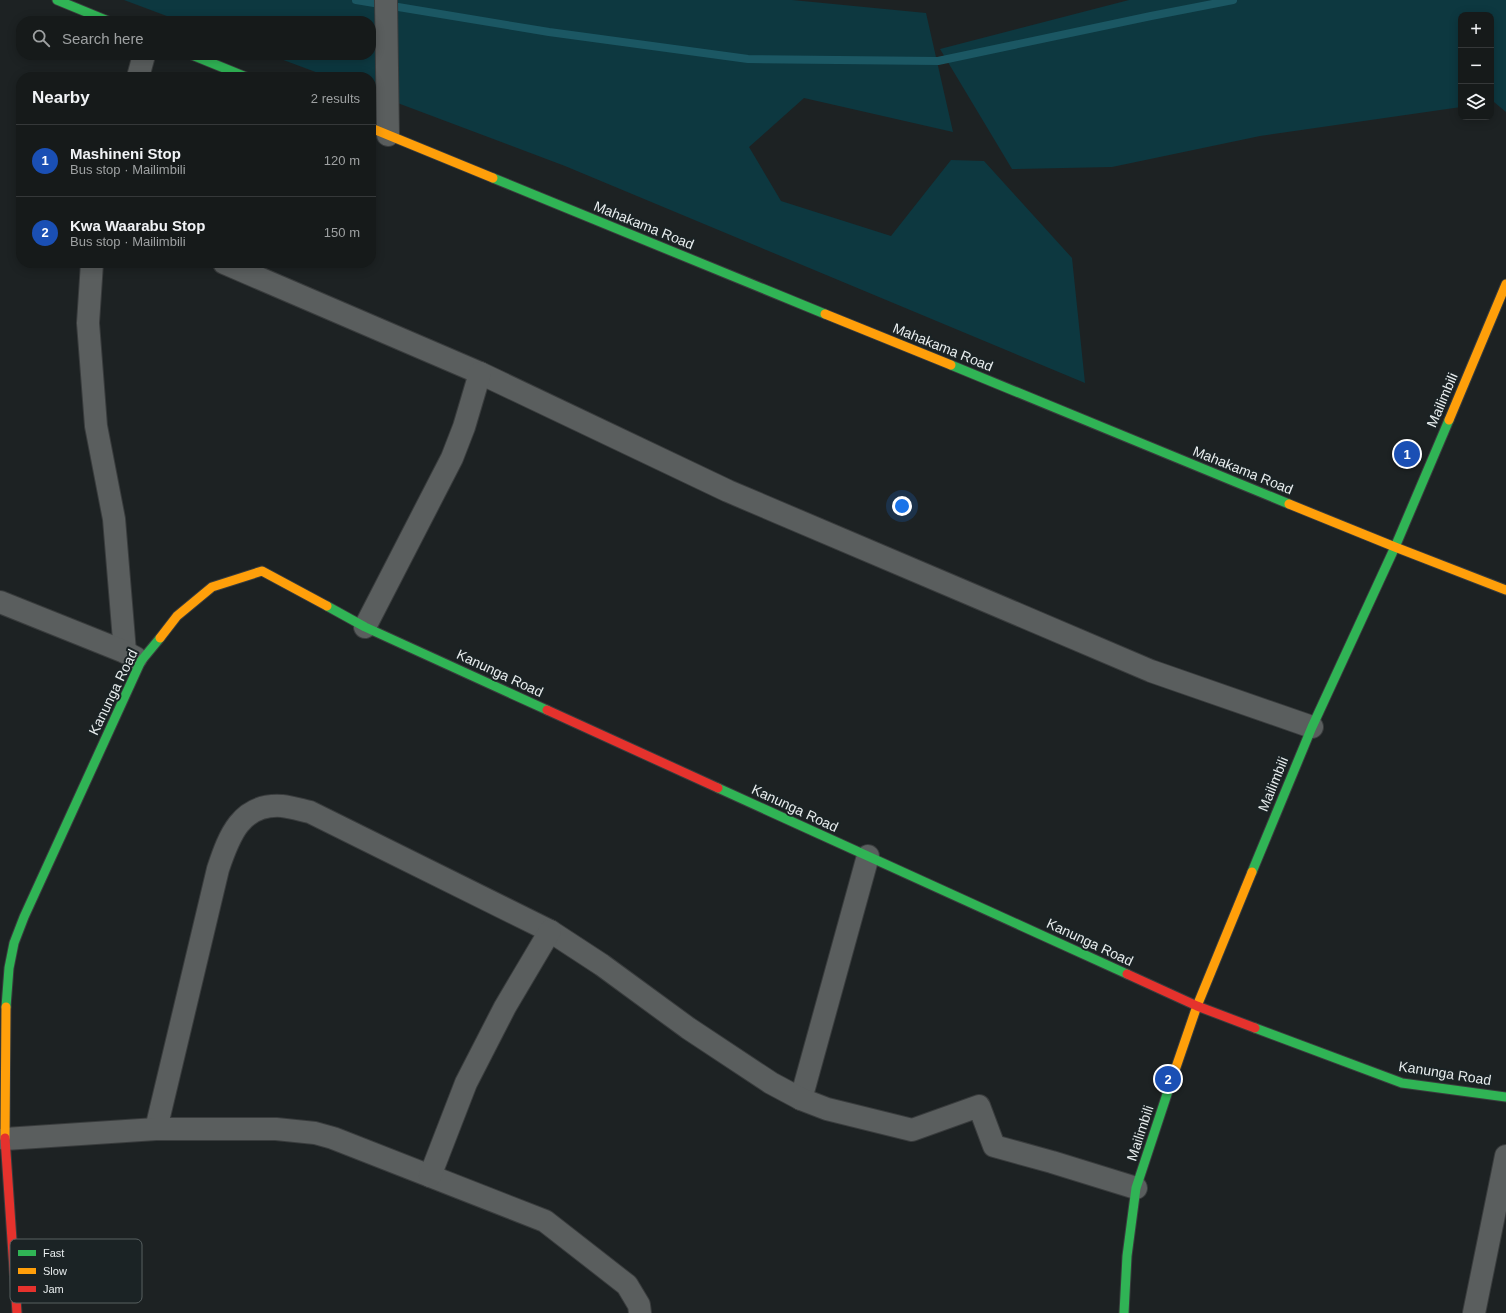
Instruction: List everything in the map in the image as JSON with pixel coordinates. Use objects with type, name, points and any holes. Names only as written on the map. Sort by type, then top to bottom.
[{"type":"street","points":[[57,0],[96,16]]},
{"type":"street","points":[[380,132],[386,0]]},
{"type":"street","points":[[139,72],[143,60]]},
{"type":"street","points":[[204,60],[234,72]]},
{"type":"street","name":"Mahakama Road","points":[[380,132],[1395,547],[1506,590]]},
{"type":"street","points":[[92,268],[88,324],[96,426],[114,519],[122,597],[133,656]]},
{"type":"street","points":[[236,268],[480,373],[728,491],[1151,671],[1312,726]]},
{"type":"street","name":"Mailimbili","points":[[1124,1313],[1127,1256],[1136,1188],[1197,1006],[1312,726],[1395,547],[1501,308],[1506,284]]},
{"type":"street","points":[[365,627],[452,458],[464,427],[480,373]]},
{"type":"street","name":"Kanunga Road","points":[[12,1239],[5,1139],[6,1009],[9,968],[14,943],[133,656],[212,587],[262,571],[365,627],[1197,1006],[1402,1083],[1506,1096]]},
{"type":"street","points":[[0,602],[133,656]]},
{"type":"street","points":[[156,1129],[218,869],[227,843],[237,825],[247,815],[262,807],[282,806],[310,812],[550,931],[602,964],[688,1028],[771,1083],[801,1099],[827,1109],[912,1130],[979,1106],[994,1146],[1046,1160],[1136,1188]]},
{"type":"street","points":[[801,1099],[868,856]]},
{"type":"street","points":[[430,1176],[466,1083],[505,1007],[550,931]]},
{"type":"street","points":[[5,1139],[156,1129],[276,1129],[315,1133],[333,1138],[545,1221],[627,1285],[640,1305],[640,1313]]},
{"type":"street","points":[[1474,1313],[1506,1156]]},
{"type":"street","name":"Kanunga Road","points":[[16,1303],[17,1313]]},
{"type":"shaded area","points":[[124,0],[792,0],[926,13],[953,132],[804,98],[749,147],[781,201],[891,236],[951,160],[984,161],[1072,258],[1085,383],[565,166],[376,95],[376,72],[316,72],[283,60],[376,60],[376,16],[167,16]]},
{"type":"shaded area","points":[[1129,0],[1506,0],[1506,112],[1494,102],[1494,12],[1458,12],[1458,107],[1260,136],[1112,167],[1012,169],[940,49]]},
{"type":"waterway","points":[[356,0],[549,32],[748,59],[938,61],[1233,0]]},
{"type":"traffic: fast","points":[[57,0],[96,16]]},
{"type":"traffic: fast","points":[[204,60],[234,72]]},
{"type":"traffic: fast","points":[[493,178],[825,314]]},
{"type":"traffic: fast","points":[[951,365],[1289,504]]},
{"type":"traffic: fast","points":[[1252,872],[1312,727],[1395,547],[1449,420]]},
{"type":"traffic: fast","points":[[327,606],[365,627],[547,710]]},
{"type":"traffic: fast","points":[[6,1007],[9,968],[14,943],[24,917],[141,661],[160,638]]},
{"type":"traffic: fast","points":[[718,788],[1127,974]]},
{"type":"traffic: fast","points":[[1255,1028],[1402,1083],[1506,1097]]},
{"type":"traffic: fast","points":[[1124,1313],[1127,1256],[1136,1188],[1173,1076]]},
{"type":"traffic: slow","points":[[376,130],[493,178]]},
{"type":"traffic: slow","points":[[1449,420],[1506,284]]},
{"type":"traffic: slow","points":[[825,314],[951,365]]},
{"type":"traffic: slow","points":[[1289,504],[1506,590]]},
{"type":"traffic: slow","points":[[160,638],[177,616],[212,587],[262,571],[327,606]]},
{"type":"traffic: slow","points":[[1173,1076],[1197,1006],[1252,872]]},
{"type":"traffic: slow","points":[[5,1138],[6,1007]]},
{"type":"traffic: jam","points":[[547,710],[718,788]]},
{"type":"traffic: jam","points":[[1127,974],[1197,1006],[1255,1028]]},
{"type":"traffic: jam","points":[[5,1138],[12,1239]]},
{"type":"traffic: jam","points":[[16,1303],[17,1313]]},
{"type":"place","name":"Mashineni Stop","points":[[1407,454]]},
{"type":"place","name":"Kwa Waarabu Stop","points":[[1168,1079]]}]
